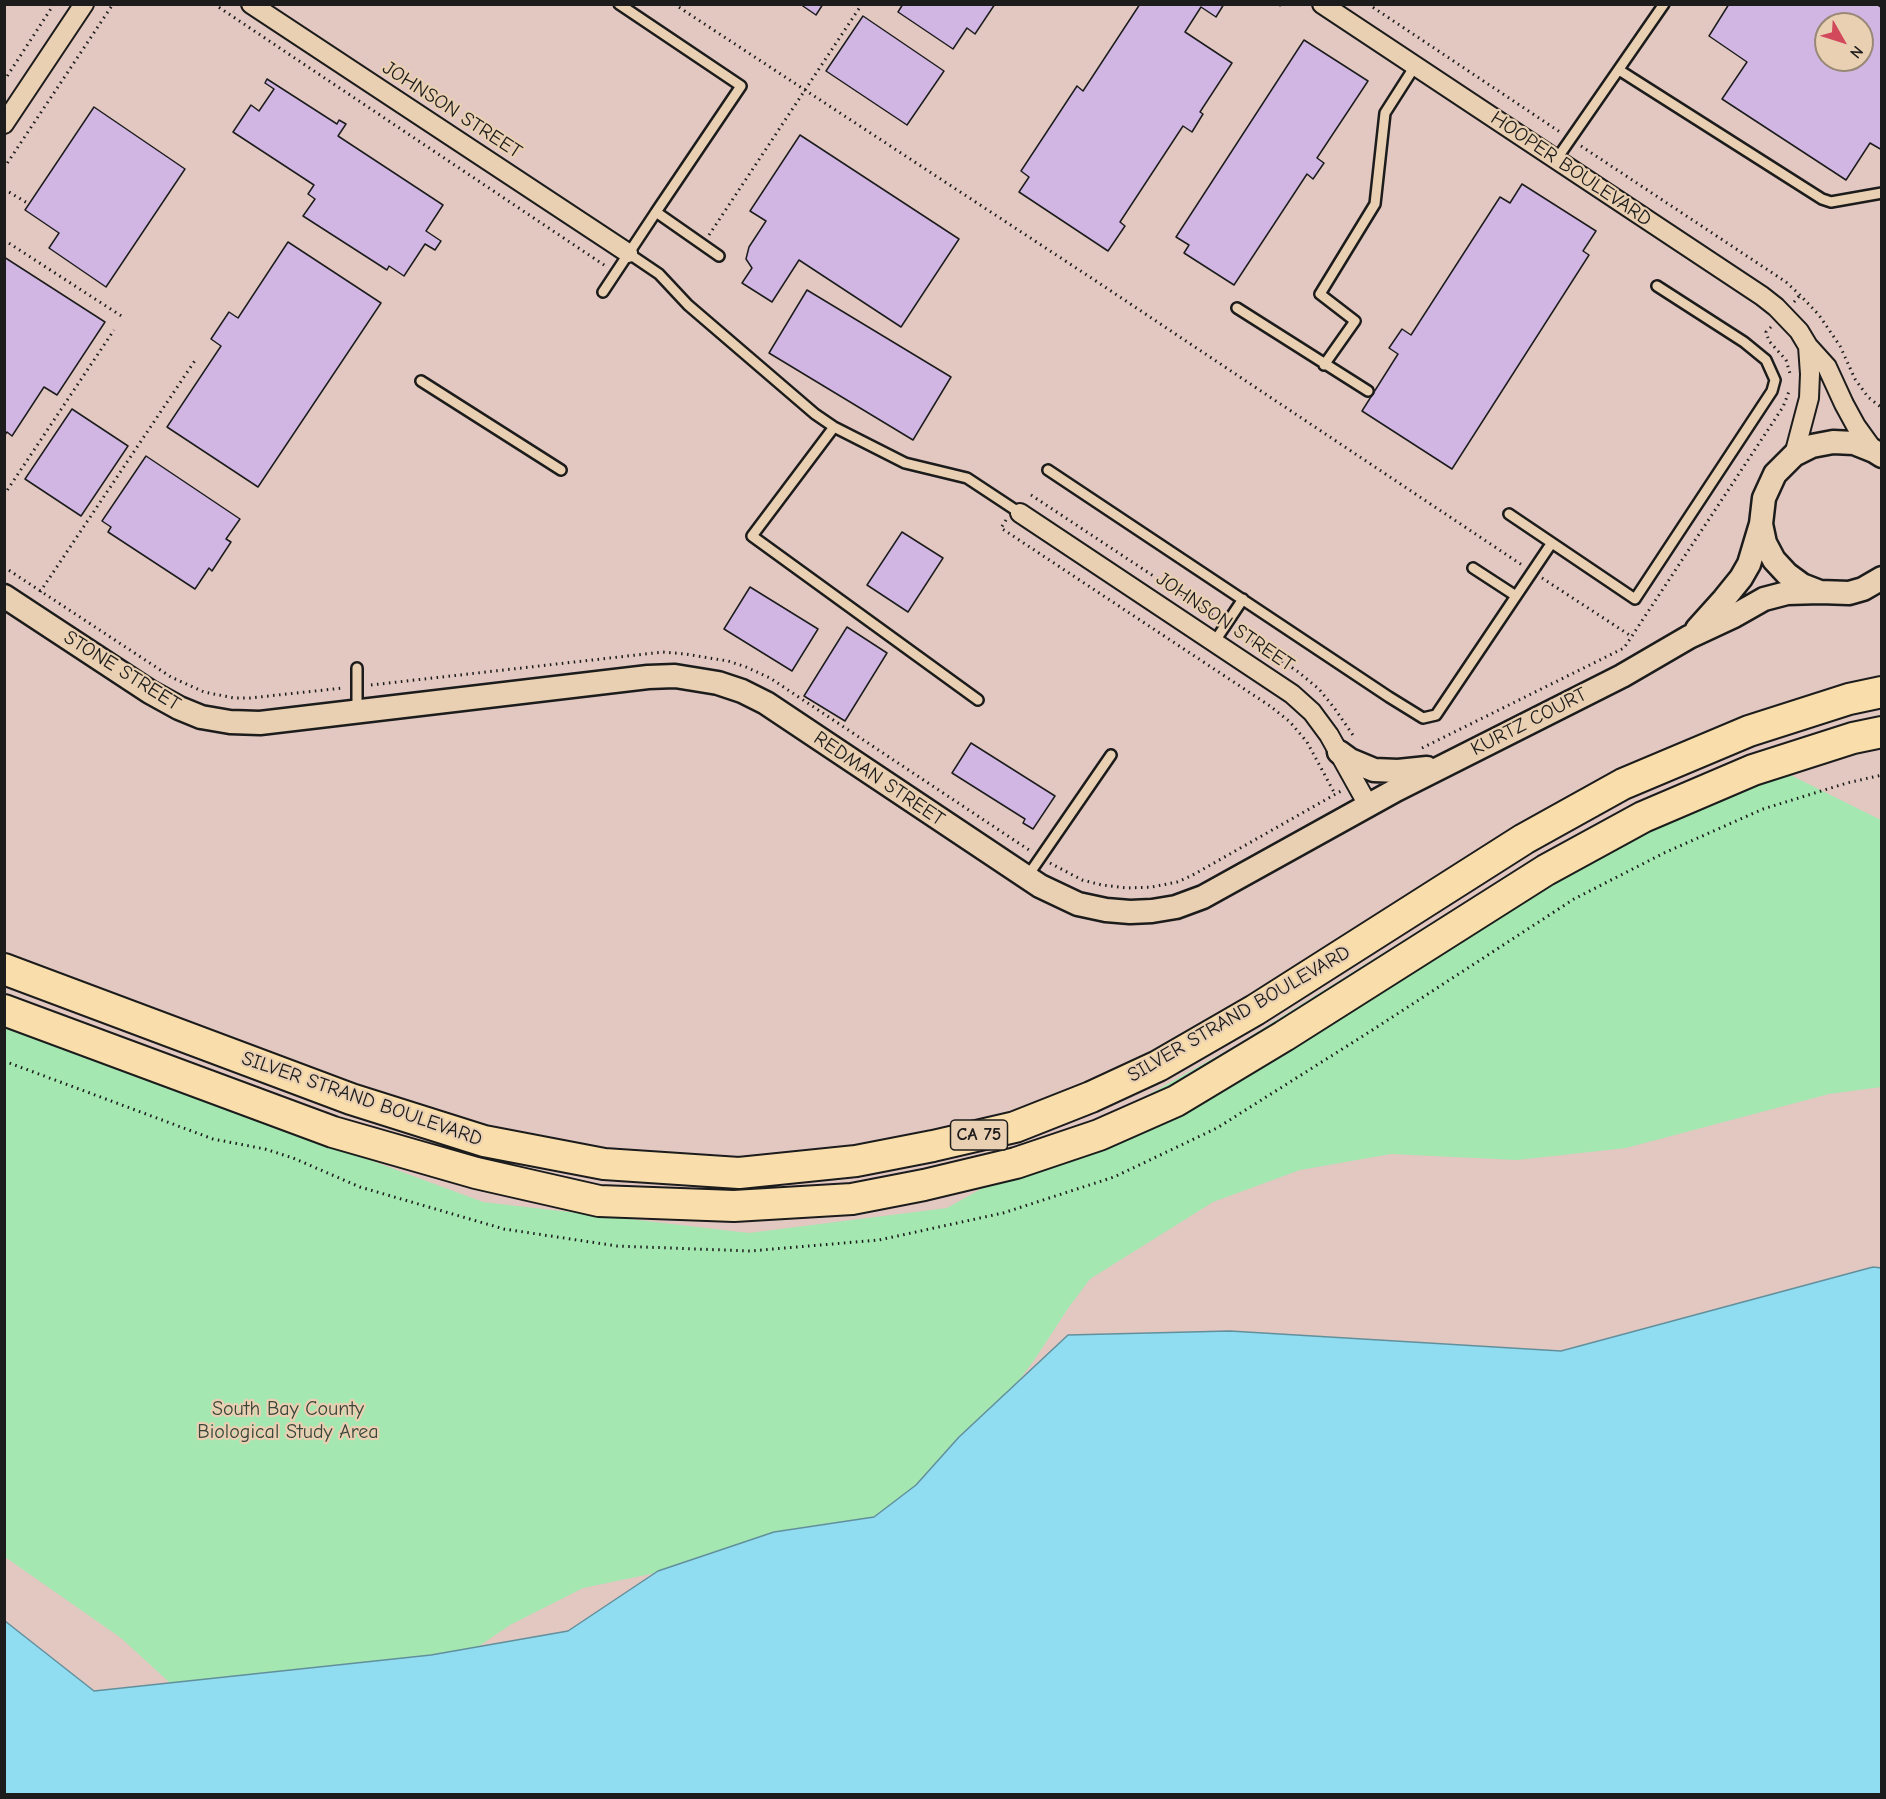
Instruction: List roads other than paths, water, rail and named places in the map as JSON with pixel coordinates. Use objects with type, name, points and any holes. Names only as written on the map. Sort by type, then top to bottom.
[{"type":"highway","name":"SILVER STRAND BOULEVARD","points":[[4,969],[351,1100],[484,1141],[604,1164],[739,1173],[856,1161],[1015,1127],[1091,1098],[1158,1066],[1255,1010],[1524,839],[1623,784],[1749,731],[1849,699],[1881,692]]},
{"type":"highway","name":"SILVER STRAND BOULEVARD","points":[[4,1010],[333,1132],[476,1173],[598,1201],[734,1206],[852,1199],[1016,1163],[1099,1135],[1176,1101],[1284,1036],[1546,870],[1644,817],[1753,770],[1853,738],[1881,732]]},
{"type":"street","points":[[4,124],[84,4]]},
{"type":"street","name":"JOHNSON STREET","points":[[251,4],[628,253]]},
{"type":"street","name":"HOOPER BOULEVARD","points":[[1322,4],[1776,307],[1799,331],[1808,346],[1827,368],[1856,426],[1877,453]]},
{"type":"street","points":[[1794,455],[1809,398],[1808,346]]},
{"type":"street","points":[[1794,455],[1812,446],[1833,441],[1854,443],[1877,453]]},
{"type":"street","name":"KURTZ COURT","points":[[1689,637],[1741,578],[1749,564],[1761,524],[1764,498],[1775,474],[1794,455]]},
{"type":"street","name":"JOHNSON STREET","points":[[1017,511],[1292,694],[1312,712],[1329,735],[1368,805]]},
{"type":"street","points":[[1761,524],[1765,543],[1774,560],[1786,574],[1802,585],[1820,592]]},
{"type":"street","name":"KURTZ COURT","points":[[1368,805],[1622,676],[1689,637],[1764,599],[1787,593],[1849,593],[1880,581]]},
{"type":"street","name":"STONE STREET","points":[[4,596],[150,692],[201,717],[230,722],[260,723],[357,711]]},
{"type":"street","name":"REDMAN STREET","points":[[357,711],[648,677],[675,676],[718,683],[742,691],[766,703],[1027,877],[1066,899],[1106,910],[1152,911],[1176,907],[1203,897],[1368,805]]},
{"type":"street","points":[[1339,752],[1350,760],[1371,769],[1398,771],[1427,768],[1476,749]]},
{"type":"lane","points":[[603,292],[741,86],[619,4]]},
{"type":"lane","points":[[1556,160],[1664,4]]},
{"type":"lane","points":[[1324,365],[1355,321],[1320,294],[1375,204],[1385,112],[1415,66]]},
{"type":"lane","points":[[1619,70],[1822,199],[1831,202],[1881,193]]},
{"type":"lane","points":[[656,212],[719,256]]},
{"type":"lane","points":[[628,253],[659,274],[688,305],[815,414],[834,427],[905,463],[967,478],[1017,511]]},
{"type":"lane","points":[[1509,514],[1635,599],[1772,391],[1775,380],[1766,360],[1744,342],[1657,286]]},
{"type":"lane","points":[[1237,308],[1368,391]]},
{"type":"lane","points":[[421,381],[561,470]]},
{"type":"lane","points":[[834,427],[752,536],[978,700]]},
{"type":"lane","points":[[1048,470],[1423,718],[1436,715],[1551,544]]},
{"type":"lane","points":[[1473,568],[1516,596]]},
{"type":"lane","points":[[1215,641],[1243,599]]},
{"type":"lane","points":[[357,668],[357,711]]},
{"type":"lane","points":[[1027,877],[1111,754]]},
{"type":"water","points":[[1873,1267],[1882,1268],[1881,1794],[5,1794],[5,1621],[94,1691],[431,1655],[568,1631],[658,1571],[774,1532],[874,1517],[916,1485],[959,1437],[1068,1335],[1230,1331],[1561,1351]]},
{"type":"park label","name":"South Bay County Biological Study Area","points":[[288,1420]]}]
